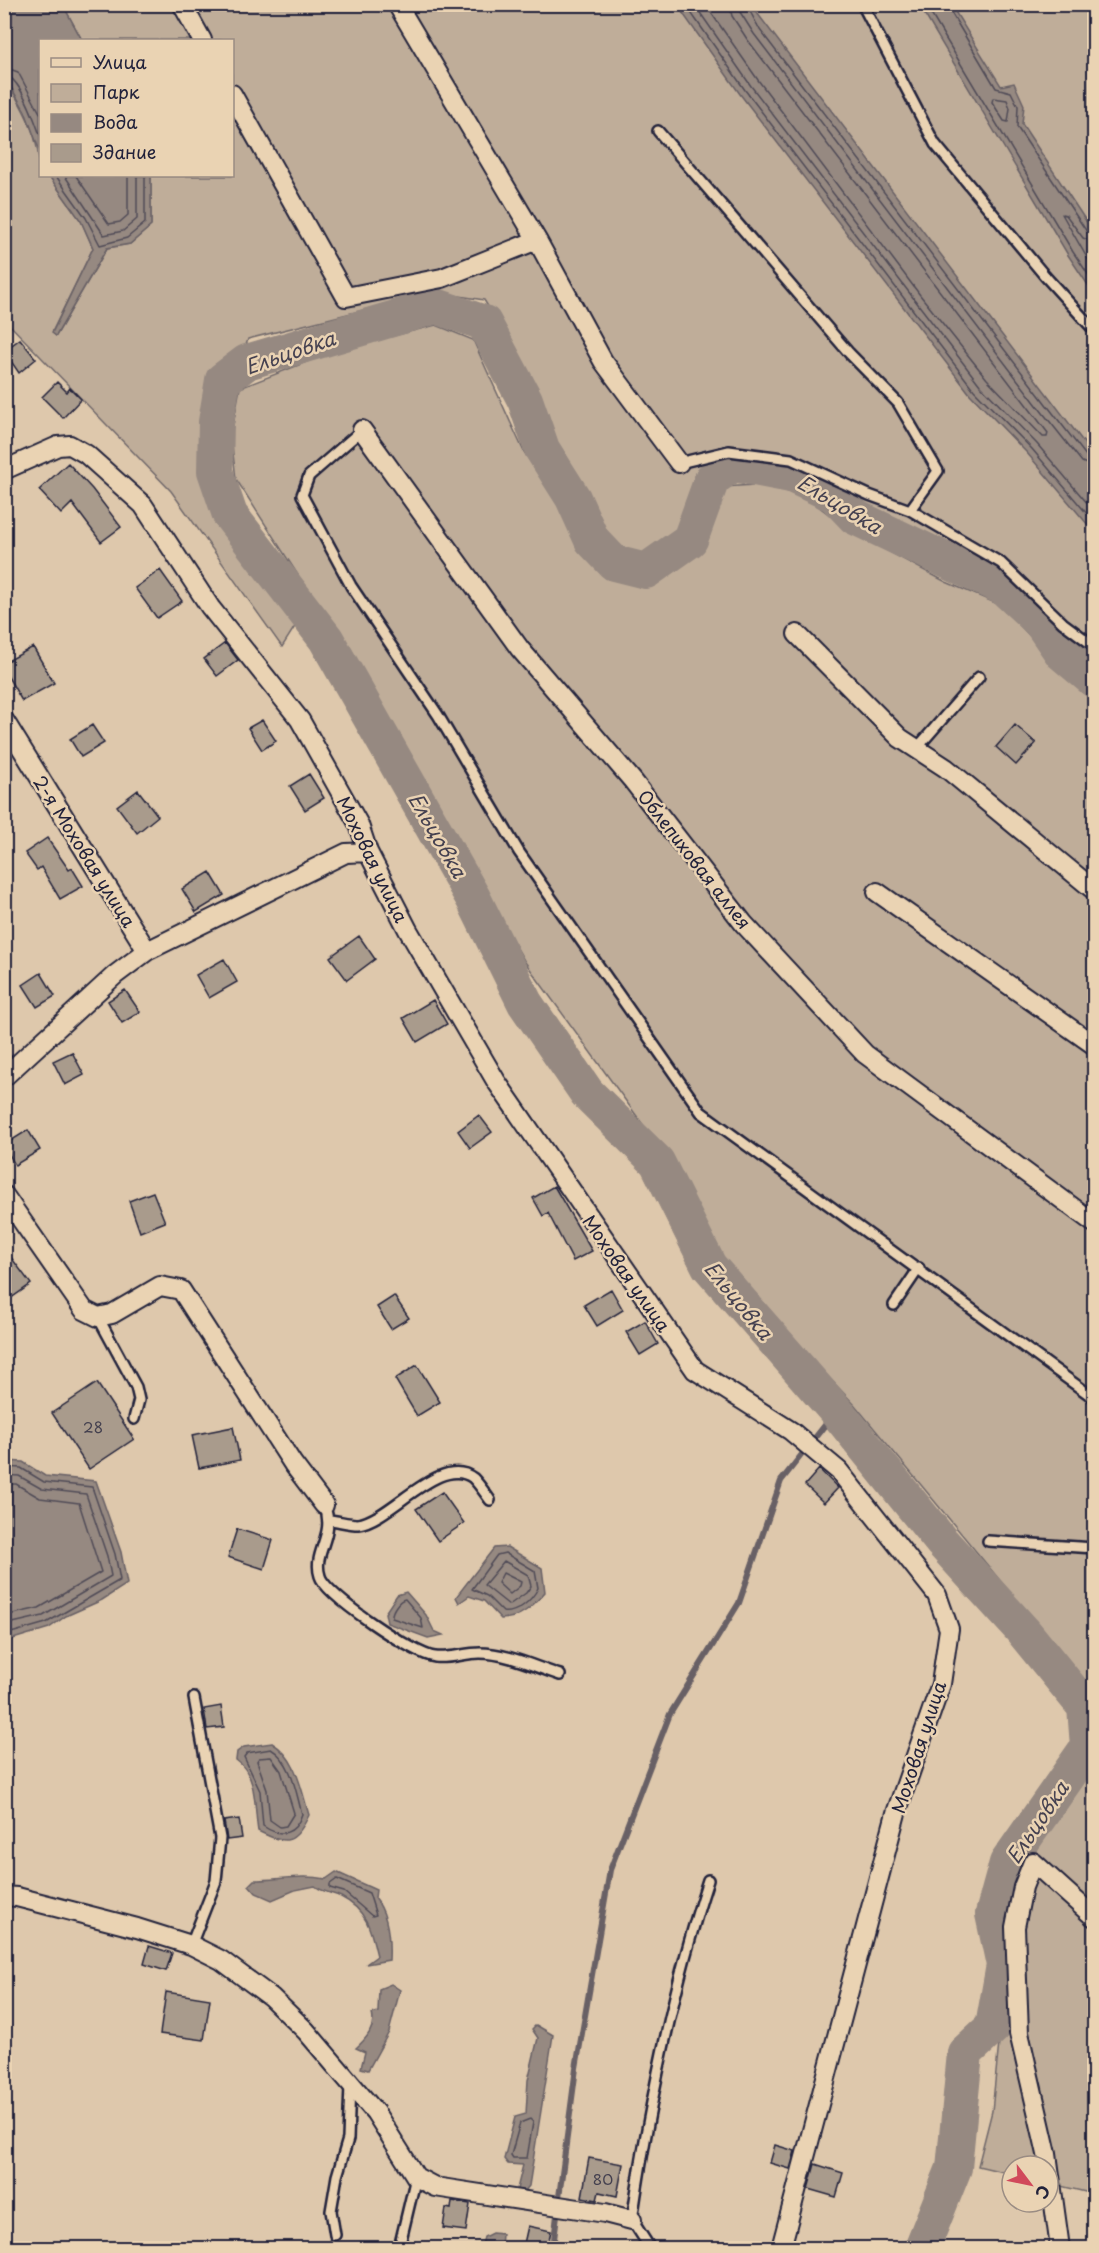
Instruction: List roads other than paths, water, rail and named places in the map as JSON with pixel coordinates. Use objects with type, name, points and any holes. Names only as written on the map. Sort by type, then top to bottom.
[{"type":"street","points":[[182,4],[201,39]]},
{"type":"street","points":[[397,4],[537,240],[603,361],[679,463]]},
{"type":"street","points":[[234,98],[346,297],[442,278],[537,240]]},
{"type":"street","name":"Облепиховая аллея","points":[[362,430],[520,649],[633,781],[744,924],[865,1054],[1095,1222]]},
{"type":"street","name":"Моховая улица","points":[[4,470],[58,446],[70,446],[86,454],[143,506],[210,607],[300,720],[359,825],[368,852],[408,930],[496,1081],[695,1370],[791,1431],[839,1471],[937,1595],[949,1629],[941,1684],[896,1813],[781,2248]]},
{"type":"street","points":[[797,634],[900,738],[918,747],[1095,890]]},
{"type":"street","name":"2-я Моховая улица","points":[[4,720],[147,951]]},
{"type":"street","points":[[4,1077],[115,975],[147,951],[346,853],[368,852]]},
{"type":"street","points":[[877,892],[1095,1045]]},
{"type":"street","points":[[4,1195],[84,1310],[98,1317],[112,1314],[160,1286],[181,1290],[327,1513]]},
{"type":"street","points":[[1060,2248],[1047,2154],[1019,2033],[1015,1927],[1023,1887],[1033,1862],[1095,1917]]},
{"type":"street","points":[[4,1896],[17,1897],[191,1945],[221,1960],[271,1997],[306,2031],[386,2127],[416,2177],[435,2187],[604,2213],[632,2220]]},
{"type":"lane","points":[[862,4],[935,144],[1045,276],[1095,330]]},
{"type":"lane","points":[[658,131],[849,353],[898,403],[938,471],[910,510]]},
{"type":"lane","points":[[362,430],[309,476],[302,495],[351,586],[438,715],[519,852],[701,1112],[919,1268],[1095,1398]]},
{"type":"lane","points":[[679,463],[729,451],[791,459],[869,495],[910,510],[1000,563],[1063,623],[1095,646]]},
{"type":"lane","points":[[918,747],[979,677]]},
{"type":"lane","points":[[894,1305],[919,1268]]},
{"type":"lane","points":[[98,1317],[136,1387],[139,1400],[134,1419]]},
{"type":"lane","points":[[490,1500],[472,1478],[459,1473],[442,1475],[380,1515],[358,1524],[327,1513],[319,1562],[320,1577],[332,1593],[406,1647],[434,1657],[480,1653],[495,1655],[560,1675]]},
{"type":"lane","points":[[988,1541],[1095,1548]]},
{"type":"lane","points":[[191,1945],[216,1881],[220,1838],[194,1698]]},
{"type":"lane","points":[[650,2248],[632,2220],[640,2170],[686,1949],[708,1880]]},
{"type":"lane","points":[[335,2235],[331,2211],[337,2176],[348,2139],[350,2083]]},
{"type":"lane","points":[[399,2248],[416,2177]]},
{"type":"water","points":[[5,4],[63,5],[81,39],[39,39],[39,149],[25,111],[5,77]]},
{"type":"water","points":[[677,5],[751,5],[1094,456],[1094,532],[1027,453],[970,394],[740,94]]},
{"type":"water","points":[[919,5],[951,5],[1001,86],[1014,83],[1024,105],[1022,124],[1094,233],[1094,294],[1068,255]]},
{"type":"water","points":[[50,177],[151,177],[151,226],[130,244],[107,248],[56,336],[52,333],[93,248],[81,221]]},
{"type":"water","points":[[5,1461],[23,1462],[45,1476],[96,1481],[121,1552],[127,1584],[102,1600],[66,1616],[49,1628],[10,1640],[4,1638]]},
{"type":"water","points":[[507,1547],[542,1568],[545,1592],[526,1611],[514,1617],[501,1619],[484,1601],[469,1596],[459,1603],[456,1597],[494,1548]]},
{"type":"water","points":[[406,1592],[426,1615],[434,1631],[443,1635],[428,1638],[387,1623],[385,1613],[397,1595]]},
{"type":"water","points":[[272,1743],[280,1749],[293,1766],[309,1815],[299,1832],[289,1840],[276,1839],[258,1831],[252,1783],[243,1766],[236,1760],[237,1752],[244,1747]]},
{"type":"water","points":[[336,1872],[376,1890],[375,1898],[383,1912],[387,1927],[389,1960],[366,1964],[377,1956],[370,1929],[357,1908],[341,1897],[315,1886],[295,1890],[272,1900],[256,1893],[249,1885],[254,1880],[299,1877],[326,1879]]},
{"type":"water","points":[[391,1984],[400,1990],[389,2032],[368,2070],[361,2068],[365,2052],[356,2048],[367,2037],[371,2029],[372,2014],[378,2012],[379,1989]]},
{"type":"water","points":[[536,2025],[553,2035],[529,2186],[524,2192],[517,2189],[523,2165],[508,2164],[504,2159],[515,2117],[526,2114],[528,2080],[538,2038],[532,2029]]},
{"type":"water","points":[[492,2233],[502,2234],[501,2248],[481,2248],[484,2237]]},
{"type":"waterway","name":"Ельцовка","points":[[922,2248],[954,2168],[965,2053],[993,2027],[1004,1965],[993,1914],[1007,1863],[1088,1747],[1085,1707],[1023,1631],[942,1542],[836,1411],[709,1266],[657,1162],[587,1093],[525,1003],[473,898],[326,639],[230,515],[215,471],[216,422],[223,380],[247,362],[436,306],[484,323],[525,400],[542,449],[573,498],[592,540],[614,563],[646,571],[690,540],[712,479],[733,464],[791,475],[834,495],[855,517],[1004,588],[1040,621],[1062,653],[1094,680]]},
{"type":"waterway","points":[[559,2197],[576,2068],[610,1870],[670,1714],[739,1603],[781,1481],[836,1411]]},
{"type":"waterway","points":[[553,2248],[557,2215]]}]
